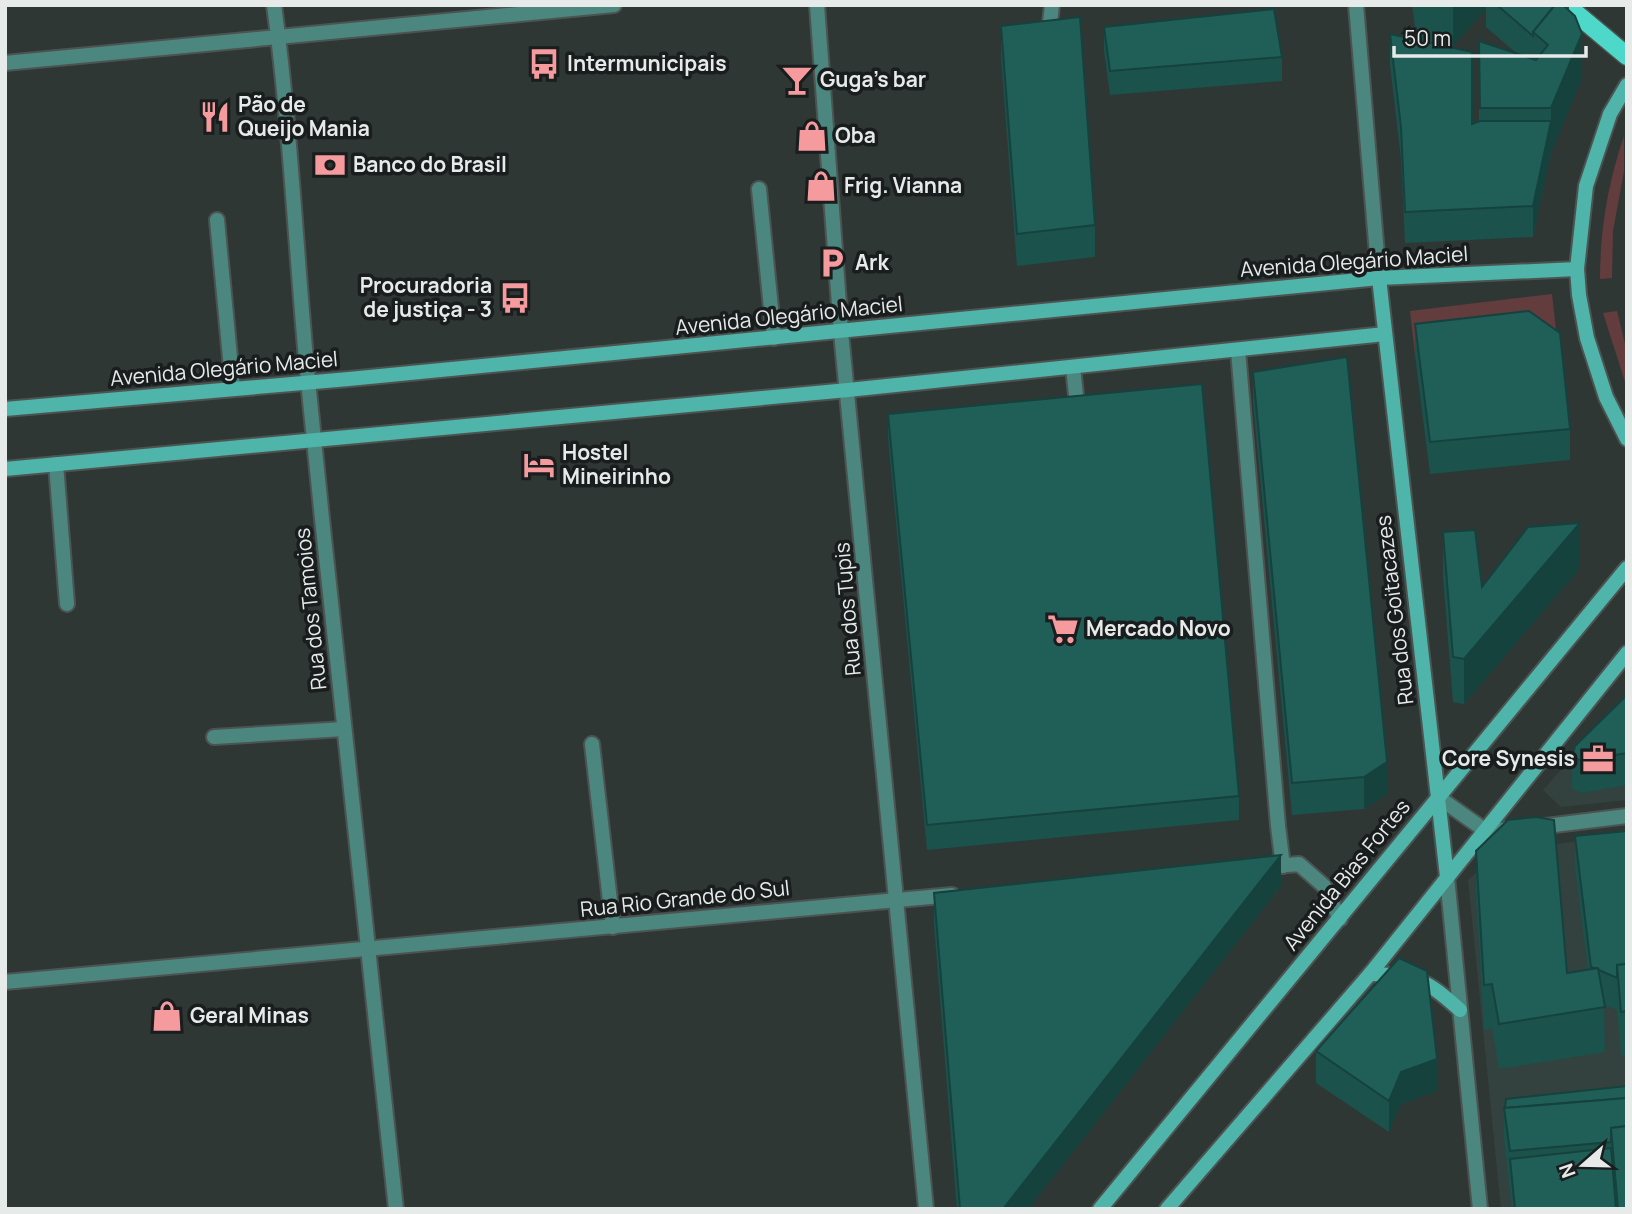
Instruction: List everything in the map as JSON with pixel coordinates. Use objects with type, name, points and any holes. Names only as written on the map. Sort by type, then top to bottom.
[{"type":"main road","points":[[1566,5],[1627,55]]},
{"type":"main road","points":[[1627,85],[1610,114],[1586,186],[1577,269],[1578,295],[1587,338],[1606,397],[1627,439]]},
{"type":"main road","name":"Avenida Olegário Maciel","points":[[5,409],[841,332],[1379,278],[1577,269]]},
{"type":"main road","name":"Rua dos Goitacazes","points":[[1379,278],[1447,877]]},
{"type":"main road","points":[[5,469],[848,390],[1385,334]]},
{"type":"main road","name":"Avenida Bias Fortes","points":[[1100,1209],[1627,568]]},
{"type":"main road","points":[[1167,1209],[1370,974],[1627,653]]},
{"type":"main road","points":[[1370,974],[1406,975],[1436,988],[1460,1010]]},
{"type":"street","name":"Rua dos Tamoios","points":[[274,5],[308,382],[344,729],[371,950],[396,1209]]},
{"type":"street","points":[[5,63],[614,5]]},
{"type":"street","name":"Rua dos Tupis","points":[[817,5],[841,332],[926,1209]]},
{"type":"street","points":[[1049,32],[1052,5]]},
{"type":"street","name":"Rua dos Goitacazes","points":[[1356,5],[1379,278]]},
{"type":"street","points":[[759,189],[774,338]]},
{"type":"street","points":[[217,220],[233,388]]},
{"type":"street","points":[[1238,350],[1283,866]]},
{"type":"street","points":[[1073,367],[1079,425]]},
{"type":"street","points":[[56,464],[67,604]]},
{"type":"street","points":[[214,737],[344,729]]},
{"type":"street","points":[[593,744],[613,927]]},
{"type":"street","points":[[1438,797],[1486,831],[1627,816]]},
{"type":"street","points":[[1255,868],[1299,864],[1324,886],[1340,919]]},
{"type":"street","name":"Rua dos Goitacazes","points":[[1447,877],[1480,1209]]},
{"type":"street","name":"Rua Rio Grande do Sul","points":[[5,982],[965,893]]},
{"type":"shaded area","points":[[1624,136],[1624,171],[1613,231],[1612,278],[1600,279],[1606,207]]},
{"type":"shaded area","points":[[1552,294],[1560,365],[1415,355],[1410,311]]},
{"type":"shaded area","points":[[1617,311],[1627,352],[1627,388],[1603,313]]},
{"type":"shaded area","points":[[1627,695],[1627,800],[1561,807],[1543,790]]},
{"type":"shaded area","points":[[1627,835],[1627,1209],[1501,1209],[1468,880],[1500,851]]},
{"type":"building","points":[[1497,5],[1555,5],[1533,32],[1533,36]]},
{"type":"building","points":[[1555,5],[1563,5],[1575,16],[1582,34],[1551,108],[1480,108],[1479,41],[1536,60],[1548,45],[1533,32]]},
{"type":"building","points":[[1274,9],[1282,57],[1110,71],[1104,27]]},
{"type":"building","points":[[1080,17],[1095,225],[1017,234],[1001,26]]},
{"type":"building","points":[[1390,34],[1472,52],[1472,124],[1480,121],[1551,121],[1533,206],[1405,212],[1401,127]]},
{"type":"building","points":[[1529,311],[1560,333],[1570,429],[1430,442],[1415,324]]},
{"type":"building","points":[[1347,357],[1387,762],[1364,777],[1292,783],[1253,372]]},
{"type":"building","points":[[1202,384],[1239,796],[927,825],[888,414]]},
{"type":"building","points":[[1580,523],[1464,659],[1453,657],[1443,532],[1475,530],[1482,587],[1528,527]]},
{"type":"building","points":[[1627,695],[1627,753],[1582,761],[1572,757],[1575,746]]},
{"type":"building","points":[[1536,817],[1554,820],[1567,973],[1598,968],[1605,1007],[1499,1024],[1492,984],[1484,985],[1476,851],[1508,820]]},
{"type":"building","points":[[1627,831],[1627,964],[1617,965],[1617,978],[1591,967],[1575,836]]},
{"type":"building","points":[[1281,855],[1003,1209],[960,1209],[934,893]]},
{"type":"building","points":[[1399,958],[1427,971],[1437,1059],[1401,1072],[1389,1101],[1316,1051]]},
{"type":"building","points":[[1627,964],[1627,1011],[1621,1012],[1617,965]]},
{"type":"building","points":[[1627,1086],[1627,1098],[1505,1108],[1506,1099]]},
{"type":"building","points":[[1627,1098],[1627,1126],[1611,1128],[1611,1142],[1510,1151],[1504,1108]]},
{"type":"building","points":[[1627,1126],[1627,1209],[1618,1209],[1611,1128]]},
{"type":"building","points":[[1611,1148],[1616,1209],[1515,1209],[1510,1159]]},
{"type":"place","name":"Intermunicipais","points":[[544,64]]},
{"type":"place","name":"Guga's bar","points":[[797,80]]},
{"type":"place","name":"Pão de Queijo Mania","points":[[215,117]]},
{"type":"place","name":"Oba","points":[[812,136]]},
{"type":"place","name":"Banco do Brasil","points":[[330,165]]},
{"type":"place","name":"Frig. Vianna","points":[[821,186]]},
{"type":"place","name":"Ark","points":[[832,263]]},
{"type":"place","name":"Procuradoria de justiça - 3","points":[[515,298]]},
{"type":"place","name":"Hostel Mineirinho","points":[[539,465]]},
{"type":"place","name":"Mercado Novo","points":[[1063,629]]},
{"type":"place","name":"Core Synesis","points":[[1598,759]]},
{"type":"place","name":"Geral Minas","points":[[167,1016]]}]
